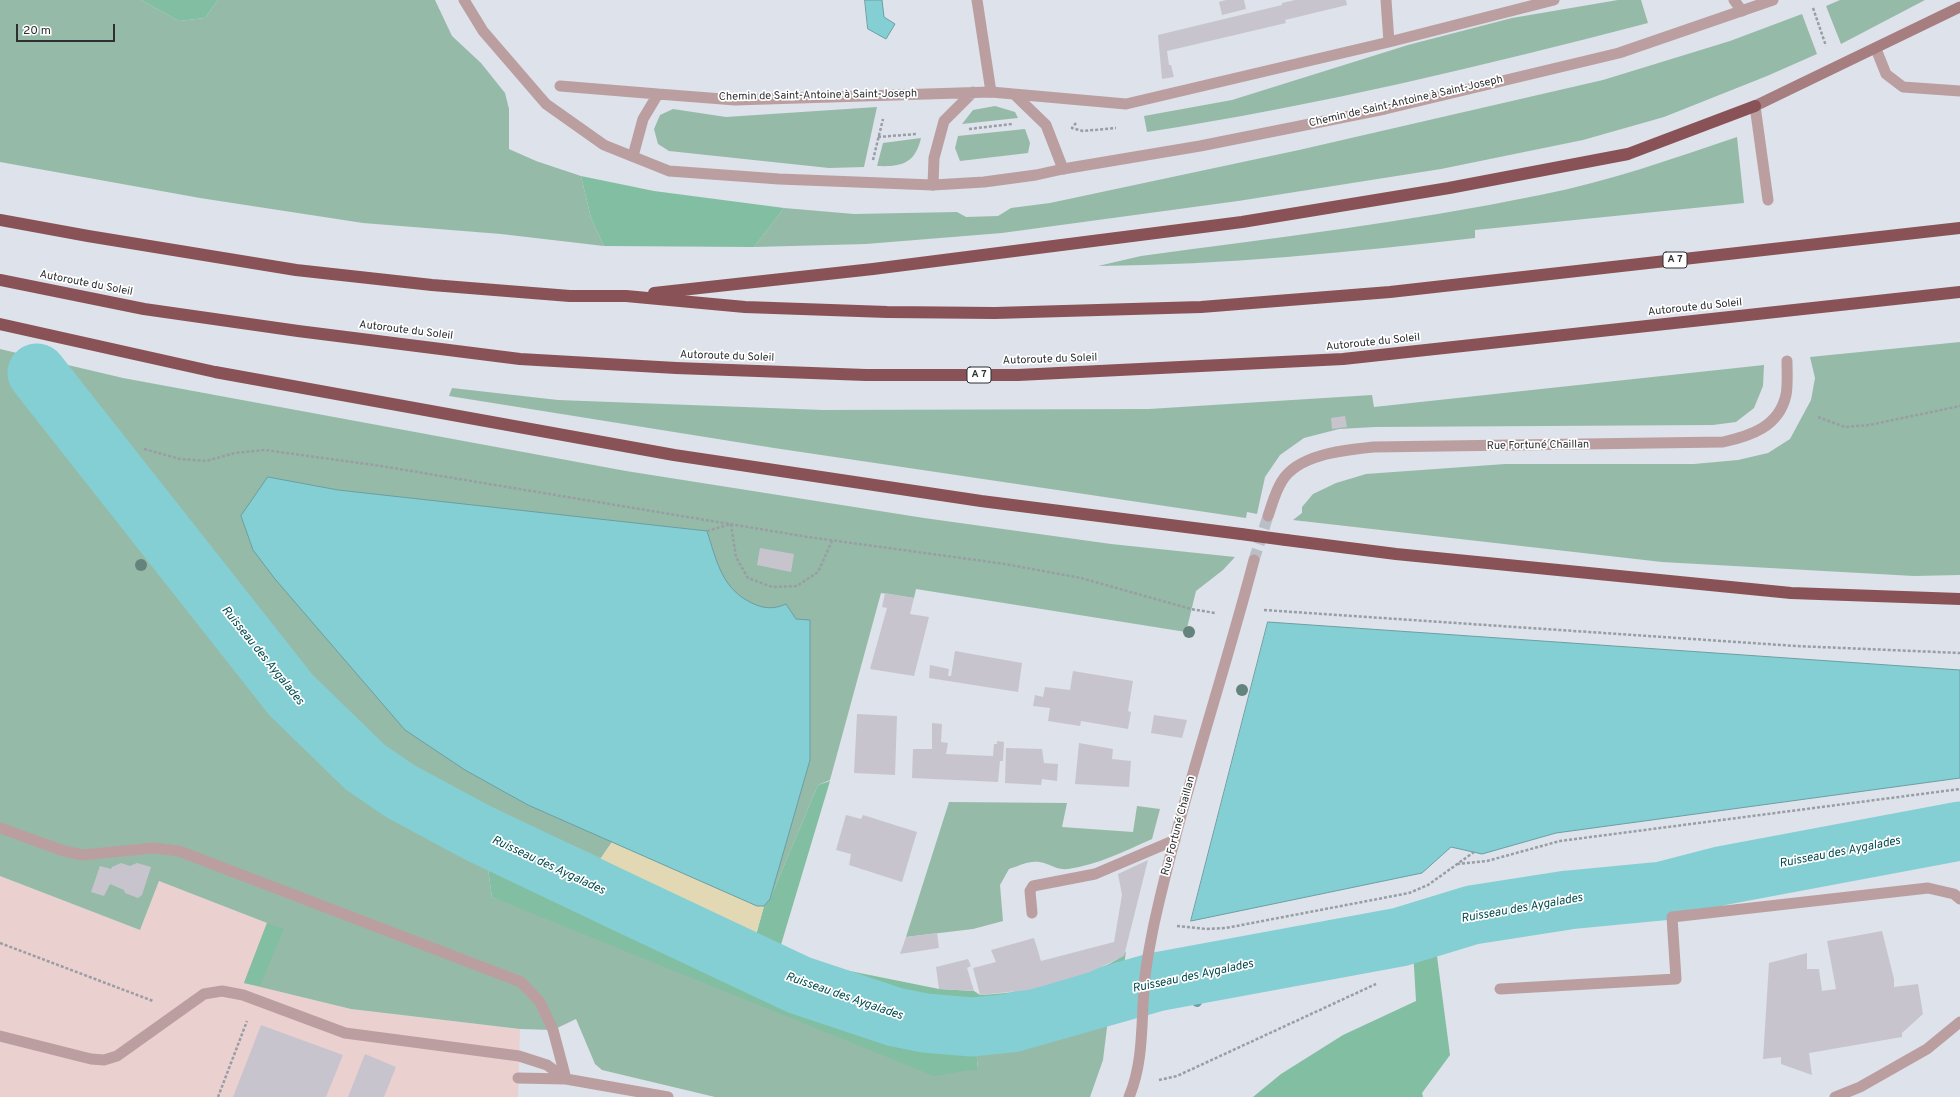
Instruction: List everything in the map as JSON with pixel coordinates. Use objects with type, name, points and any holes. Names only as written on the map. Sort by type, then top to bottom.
[{"type":"highway","points":[[626,296],[873,269],[1242,222],[1441,189],[1628,154],[1755,106]]},
{"type":"highway","name":"A 7","points":[[0,220],[296,270],[486,290],[570,296],[626,296],[745,307],[887,312],[995,313],[1201,307],[1390,292],[1960,228]]},
{"type":"highway","name":"Autoroute du Soleil","points":[[0,280],[144,309],[298,331],[520,358],[676,368],[897,375],[1018,375],[1343,360],[1960,292]]},
{"type":"highway","points":[[0,324],[215,372],[674,455],[981,501],[1396,554],[1791,593],[1960,599]]},
{"type":"main road","points":[[1755,106],[1876,49],[1960,7]]},
{"type":"street","name":"Chemin de Saint-Antoine à Saint-Joseph","points":[[464,0],[483,31],[546,104],[604,146],[669,171],[779,179],[933,185],[984,182],[1036,175],[1063,169],[1200,146],[1385,108],[1619,53],[1773,0]]},
{"type":"street","points":[[977,0],[991,92]]},
{"type":"street","points":[[1386,0],[1389,42]]},
{"type":"street","name":"Chemin de Saint-Antoine à Saint-Joseph","points":[[560,86],[735,100],[991,92],[1126,104],[1389,42],[1554,0]]},
{"type":"street","points":[[1734,0],[1742,11]]},
{"type":"street","points":[[1876,49],[1886,74],[1903,87],[1960,91]]},
{"type":"street","points":[[933,185],[934,158],[944,121],[973,92]]},
{"type":"street","points":[[633,156],[642,119],[658,94]]},
{"type":"street","points":[[1014,94],[1046,125],[1063,169]]},
{"type":"street","points":[[1755,106],[1768,200]]},
{"type":"street","name":"Rue Fortuné Chaillan","points":[[1268,516],[1282,481],[1300,464],[1336,451],[1374,447],[1723,442],[1746,437],[1761,431],[1777,414],[1786,396],[1787,361]]},
{"type":"street","name":"Rue Fortuné Chaillan","points":[[1131,1092],[1140,1050],[1146,969],[1154,924],[1175,840],[1254,560]]},
{"type":"street","points":[[0,828],[64,851],[83,855],[153,848],[179,851],[521,982],[540,1002],[553,1030],[566,1079]]},
{"type":"street","points":[[1032,913],[1030,891],[1033,886],[1095,874],[1175,840]]},
{"type":"street","points":[[1500,989],[1676,979],[1672,917],[1928,888],[1954,894],[1960,900]]},
{"type":"street","points":[[0,1036],[91,1059],[104,1060],[117,1056],[204,994],[222,991],[255,1000],[345,1033],[519,1056],[547,1065],[566,1079]]},
{"type":"street","points":[[1835,1097],[1860,1086],[1927,1049],[1960,1022]]},
{"type":"street","points":[[518,1078],[566,1079],[668,1097]]},
{"type":"path","points":[[1813,8],[1826,46]]},
{"type":"path","points":[[968,129],[1014,124]]},
{"type":"path","points":[[1072,128],[1083,131],[1122,127]]},
{"type":"path","points":[[872,162],[878,137],[920,134]]},
{"type":"path","points":[[1818,417],[1845,427],[1869,425],[1960,406]]},
{"type":"path","points":[[144,449],[180,459],[206,461],[235,452],[265,450],[381,466],[832,541],[1004,564],[1081,578],[1191,609]]},
{"type":"path","points":[[707,531],[731,524]]},
{"type":"path","points":[[731,524],[736,556],[748,578],[772,587],[797,586],[818,572],[832,541]]},
{"type":"path","points":[[1274,610],[1796,646],[1960,653]]},
{"type":"path","points":[[1457,864],[1487,861],[1560,841],[1960,789]]},
{"type":"path","points":[[1154,924],[1206,929],[1226,928],[1409,893],[1428,885],[1474,852]]},
{"type":"path","points":[[0,943],[179,1011]]},
{"type":"path","points":[[1131,1092],[1177,1076],[1376,984]]},
{"type":"path","points":[[218,1097],[255,1000]]},
{"type":"shaded area","points":[[0,876],[140,930],[159,881],[267,923],[245,983],[351,1009],[520,1029],[518,1097],[0,1097]]},
{"type":"green space","points":[[0,0],[141,0],[179,21],[205,18],[218,0],[435,0],[452,36],[481,63],[505,93],[509,109],[509,149],[536,161],[581,176],[591,218],[604,246],[501,234],[363,223],[200,198],[0,162]]},
{"type":"green space","points":[[141,0],[218,0],[205,18],[179,21]]},
{"type":"green space","points":[[1618,0],[1641,0],[1648,23],[1524,55],[1399,84],[1210,122],[1147,132],[1144,116],[1232,100],[1408,45],[1512,18]]},
{"type":"green space","points":[[1840,0],[1925,0],[1841,44],[1826,6]]},
{"type":"green space","points":[[1802,14],[1817,54],[1767,76],[1664,117],[1583,140],[1441,169],[1238,201],[1002,233],[866,244],[754,247],[784,208],[854,214],[957,212],[966,217],[998,216],[1011,208],[1050,203],[1299,150],[1603,80],[1730,41]]},
{"type":"green space","points":[[995,106],[1015,112],[1018,118],[962,124],[973,110]]},
{"type":"green space","points":[[877,107],[864,167],[829,168],[669,151],[658,144],[654,129],[660,115],[673,109],[726,117]]},
{"type":"green space","points":[[1025,129],[1030,143],[1028,153],[960,161],[955,148],[958,136]]},
{"type":"green space","points":[[1737,137],[1744,203],[1475,230],[1475,238],[1334,253],[1192,263],[1098,266],[1141,256],[1391,221],[1490,205],[1565,190],[1664,162]]},
{"type":"green space","points":[[921,138],[911,159],[893,166],[877,166],[883,143]]},
{"type":"green space","points":[[581,176],[654,191],[784,208],[754,247],[604,246],[591,218]]},
{"type":"green space","points":[[1960,342],[1960,575],[1914,576],[1662,562],[1293,520],[1302,513],[1302,507],[1313,494],[1336,483],[1366,474],[1505,464],[1694,464],[1738,460],[1768,453],[1790,439],[1811,400],[1815,378],[1810,357]]},
{"type":"green space","points":[[0,349],[123,378],[626,471],[924,518],[1111,544],[1235,557],[1223,570],[1196,591],[1186,632],[916,589],[914,598],[881,593],[830,780],[818,785],[770,899],[764,906],[757,906],[612,842],[601,858],[493,810],[468,818],[388,769],[303,689],[190,552],[195,541],[89,410],[76,408],[44,368],[28,380],[260,683],[289,714],[367,786],[421,819],[485,848],[492,897],[978,1069],[975,1038],[1006,1035],[1109,1011],[1103,1060],[1090,1097],[715,1097],[602,1070],[595,1064],[576,1019],[553,1030],[520,1029],[351,1009],[244,983],[267,923],[159,881],[140,930],[0,876]]},
{"type":"green space","points":[[1764,365],[1763,386],[1754,408],[1736,422],[1713,425],[1375,427],[1339,429],[1304,438],[1280,455],[1265,477],[1257,514],[1247,512],[1246,518],[774,448],[449,396],[452,388],[558,400],[823,410],[1149,409],[1372,395],[1374,407]]},
{"type":"green space","points":[[830,781],[780,948],[835,968],[939,989],[974,991],[980,995],[1020,991],[1064,981],[1110,963],[1121,957],[1126,951],[1123,974],[1025,1001],[975,1009],[949,1010],[908,1005],[794,960],[753,946],[764,906],[770,899],[818,785]]},
{"type":"green space","points":[[949,802],[1067,803],[1062,827],[1133,832],[1137,806],[1160,809],[1152,839],[1111,857],[1068,869],[1035,862],[1026,863],[1009,869],[1000,885],[1003,921],[973,929],[906,937]]},
{"type":"green space","points":[[493,810],[601,858],[590,879],[468,818]]},
{"type":"green space","points":[[485,848],[805,996],[856,1016],[917,1031],[975,1038],[978,1069],[934,1076],[492,897]]},
{"type":"green space","points":[[267,923],[284,929],[260,986],[244,983]]},
{"type":"green space","points":[[1435,941],[1450,1055],[1422,1093],[1423,1097],[1253,1097],[1281,1074],[1343,1035],[1416,1001],[1413,949]]},
{"type":"sand","points":[[76,408],[98,412],[195,541],[190,552]]},
{"type":"sand","points":[[612,842],[757,906],[764,906],[753,946],[729,939],[590,879],[601,858]]},
{"type":"water","points":[[865,0],[882,0],[884,17],[895,24],[886,39],[868,29]]},
{"type":"water","points":[[268,477],[338,490],[707,531],[722,574],[735,591],[743,598],[762,607],[774,608],[786,604],[796,619],[810,620],[810,760],[770,899],[764,906],[757,906],[528,805],[465,770],[405,730],[275,579],[253,550],[241,516]]},
{"type":"water","points":[[1268,622],[1960,670],[1960,778],[1556,833],[1482,854],[1451,847],[1422,873],[1191,921]]},
{"type":"building","points":[[1226,0],[1244,0],[1246,9],[1222,15],[1219,2]]},
{"type":"building","points":[[1295,0],[1346,0],[1347,5],[1285,20],[1286,23],[1167,51],[1169,65],[1171,65],[1174,77],[1162,79],[1158,35],[1282,5],[1282,3]]},
{"type":"building","points":[[1345,416],[1347,427],[1332,429],[1331,418]]},
{"type":"building","points":[[760,548],[794,554],[791,572],[757,565]]},
{"type":"building","points":[[885,593],[914,598],[910,614],[929,617],[914,676],[870,669],[887,608],[882,607]]},
{"type":"building","points":[[955,651],[1022,663],[1018,692],[929,678],[930,665],[949,669],[948,676],[951,676]]},
{"type":"building","points":[[1073,671],[1133,681],[1128,711],[1131,712],[1128,729],[1081,721],[1080,726],[1048,721],[1050,708],[1033,706],[1035,695],[1043,697],[1045,687],[1070,690]]},
{"type":"building","points":[[857,714],[897,716],[895,775],[854,773]]},
{"type":"building","points":[[1154,715],[1187,720],[1182,738],[1151,733]]},
{"type":"building","points":[[932,723],[942,724],[941,742],[948,743],[946,754],[993,756],[994,744],[997,744],[997,741],[1004,742],[1003,761],[1000,761],[998,782],[912,778],[913,749],[932,749]]},
{"type":"building","points":[[1079,743],[1113,749],[1112,759],[1131,761],[1129,787],[1075,784]]},
{"type":"building","points":[[1006,748],[1042,749],[1044,763],[1058,764],[1057,781],[1042,779],[1041,785],[1005,783]]},
{"type":"building","points":[[846,815],[861,819],[863,815],[917,832],[902,882],[849,865],[851,854],[836,850]]},
{"type":"building","points":[[1148,860],[1124,956],[1090,972],[1043,986],[1028,990],[980,995],[973,968],[996,962],[991,950],[1034,938],[1041,961],[1114,942],[1122,895],[1118,874]]},
{"type":"building","points":[[121,863],[130,866],[137,863],[151,867],[142,895],[138,898],[125,893],[124,890],[110,884],[104,896],[91,892],[100,866],[111,869],[112,867]]},
{"type":"building","points":[[1882,931],[1894,979],[1894,987],[1918,984],[1923,1014],[1902,1033],[1902,1037],[1809,1053],[1812,1075],[1781,1064],[1781,1057],[1763,1059],[1769,963],[1807,953],[1807,969],[1819,969],[1822,991],[1836,989],[1827,941]]},
{"type":"building","points":[[937,933],[939,948],[900,954],[906,937]]},
{"type":"building","points":[[968,959],[971,966],[967,968],[974,991],[939,989],[936,967]]},
{"type":"building","points":[[261,1025],[343,1055],[326,1097],[233,1097]]},
{"type":"building","points":[[365,1054],[396,1067],[384,1097],[348,1097]]},
{"type":"waterway","name":"Ruisseau des Aygalades","points":[[37,373],[291,695],[365,767],[400,791],[478,833],[625,903],[799,985],[895,1017],[925,1023],[972,1027],[1011,1023],[1156,982],[1400,937],[1472,915],[1568,900],[1662,891],[1720,876],[1960,831]]},
{"type":"waterway","points":[[1197,1002],[1210,972]]},
{"type":"tunnel","points":[[1254,560],[1268,516]]}]
